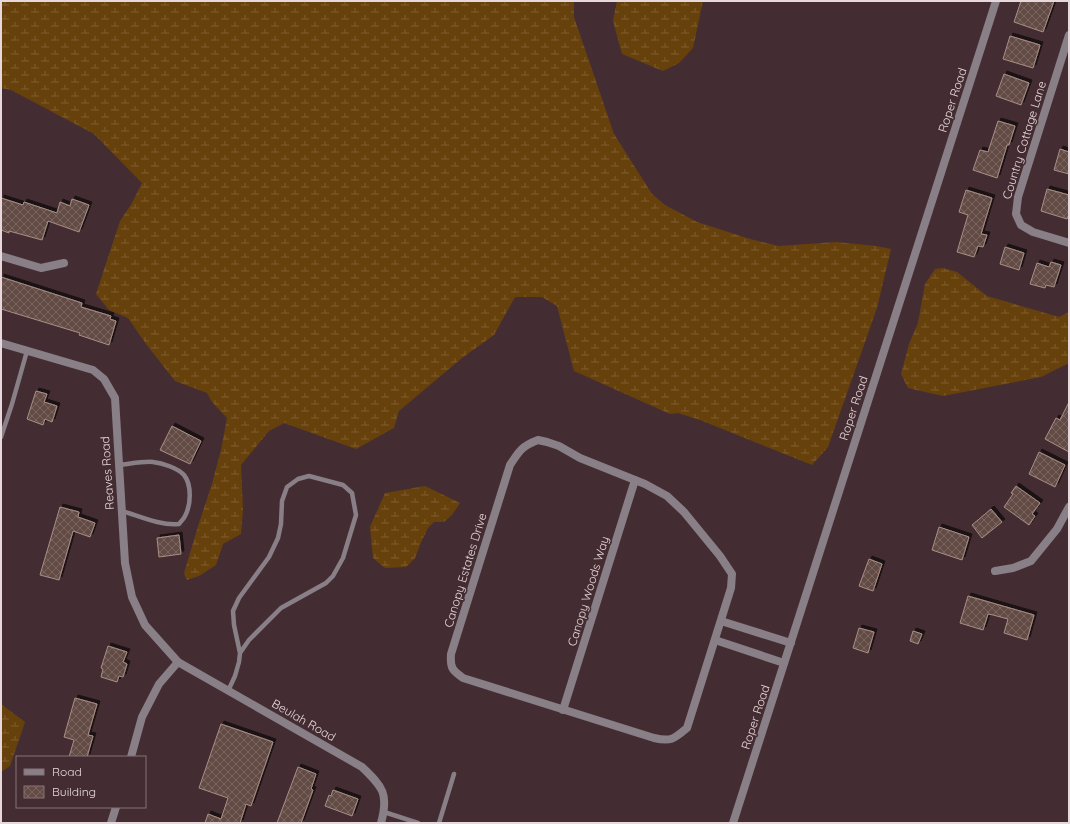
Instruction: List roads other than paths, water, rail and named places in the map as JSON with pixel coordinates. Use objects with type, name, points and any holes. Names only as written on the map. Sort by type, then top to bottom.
[{"type":"street","name":"Roper Road","points":[[733,823],[996,1]]},
{"type":"street","name":"Country Cottage Lane","points":[[1069,35],[1018,197],[1016,214],[1021,225],[1033,232],[1069,243]]},
{"type":"street","points":[[1,256],[41,268],[64,263]]},
{"type":"street","name":"Reaves Road","points":[[1,343],[94,370],[104,379],[115,398],[125,563],[132,597],[145,625],[178,662]]},
{"type":"street","name":"Canopy Estates Drive","points":[[538,440],[548,442],[559,446],[580,458],[635,480],[667,496],[720,556],[732,574],[731,588],[687,728],[677,737],[666,741],[463,678],[455,672],[451,663],[453,646],[510,465],[518,452],[528,444],[538,440]]},
{"type":"street","name":"Canopy Woods Way","points":[[563,710],[635,480]]},
{"type":"street","points":[[995,571],[1013,568],[1031,561],[1057,529],[1069,507]]},
{"type":"street","points":[[721,621],[791,644]]},
{"type":"street","points":[[715,640],[784,663]]},
{"type":"street","points":[[131,756],[142,717],[159,684],[178,662]]},
{"type":"street","name":"Beulah Road","points":[[178,662],[362,768],[378,782],[383,793],[384,812],[381,823]]},
{"type":"street","points":[[112,823],[116,808]]},
{"type":"lane","points":[[1,437],[27,351]]},
{"type":"lane","points":[[119,464],[153,462],[172,467],[184,475],[190,486],[188,506],[185,516],[179,524],[163,523],[122,511]]},
{"type":"lane","points":[[228,691],[235,676],[240,653],[234,625],[233,611],[239,598],[269,557],[278,538],[282,501],[287,487],[298,479],[309,476],[343,486],[352,493],[356,516],[343,558],[333,576],[326,583],[281,608],[249,640],[240,653]]},
{"type":"lane","points":[[439,823],[454,774]]},
{"type":"lane","points":[[384,812],[418,823]]}]
